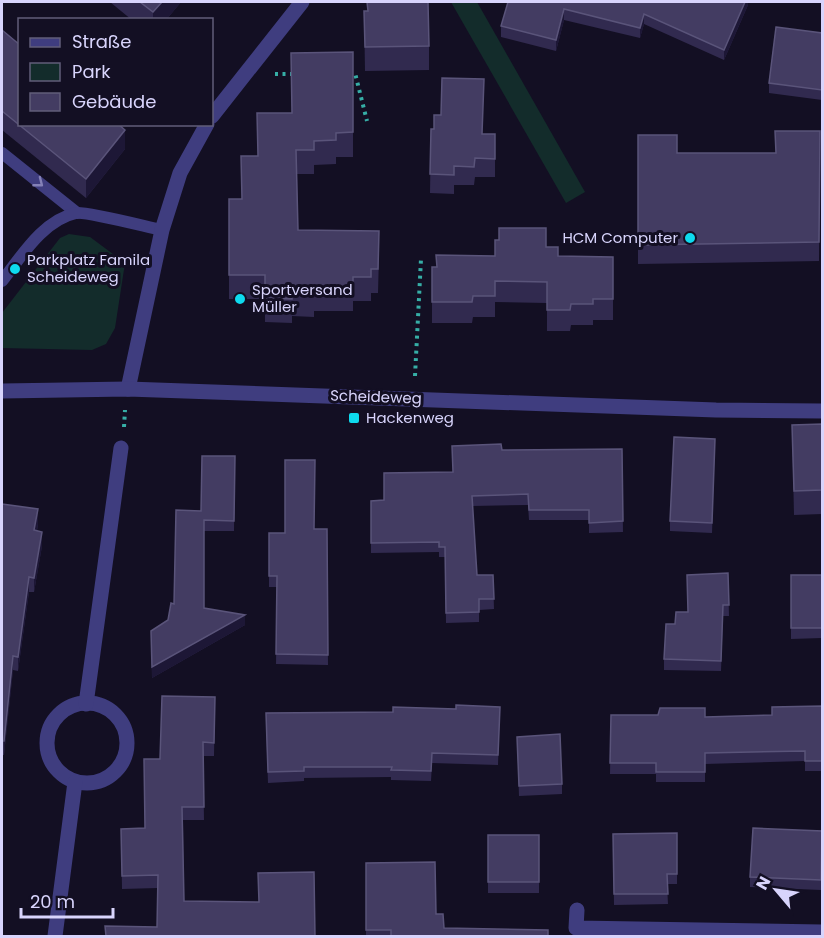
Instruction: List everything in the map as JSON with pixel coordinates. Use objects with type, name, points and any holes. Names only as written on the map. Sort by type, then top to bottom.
[{"type":"street","points":[[213,115],[302,2]]},
{"type":"street","points":[[128,388],[162,230],[180,173],[206,126]]},
{"type":"street","name":"Scheideweg","points":[[2,392],[128,388],[672,408],[822,411]]},
{"type":"street","points":[[86,704],[121,448]]},
{"type":"street","points":[[86,704],[100,705],[112,712],[121,722],[126,735],[127,749],[123,762],[114,773],[102,780],[89,783],[75,782],[64,776],[50,757],[48,744],[49,732],[54,721],[74,706],[86,704]]},
{"type":"street","points":[[55,936],[75,782]]},
{"type":"street","points":[[577,910],[576,932],[822,932]]},
{"type":"lane","points":[[2,153],[77,213],[162,230]]},
{"type":"lane","points":[[2,280],[35,239],[57,222],[77,213]]},
{"type":"path","points":[[345,74],[355,73],[367,121]]},
{"type":"path","points":[[244,74],[303,74]]},
{"type":"path","points":[[414,398],[421,258]]},
{"type":"path","points":[[121,448],[128,388]]},
{"type":"green space","points":[[451,2],[477,2],[585,192],[566,203]]},
{"type":"green space","points":[[69,234],[90,237],[125,263],[115,328],[106,344],[92,350],[2,348],[2,313],[60,238]]},
{"type":"building","points":[[140,2],[162,2],[153,12]]},
{"type":"building","points":[[367,2],[428,2],[429,46],[365,47],[364,11],[368,11]]},
{"type":"building","points":[[508,2],[745,2],[724,50],[644,14],[640,28],[564,9],[556,40],[501,26]]},
{"type":"building","points":[[776,27],[822,33],[822,90],[769,83]]},
{"type":"building","points":[[2,30],[18,43],[18,124],[2,111]]},
{"type":"building","points":[[353,52],[353,132],[336,133],[336,140],[314,141],[314,150],[296,150],[298,230],[379,231],[378,269],[371,269],[371,277],[353,277],[353,287],[314,287],[314,293],[292,292],[292,299],[265,298],[265,275],[229,275],[229,199],[242,199],[241,156],[258,156],[257,113],[292,113],[291,53]]},
{"type":"building","points":[[442,78],[484,79],[482,134],[495,134],[495,159],[475,158],[474,167],[454,166],[454,175],[430,174],[431,129],[434,129],[434,115],[441,115]]},
{"type":"building","points":[[21,126],[120,126],[125,130],[86,179]]},
{"type":"building","points":[[775,131],[820,131],[819,242],[638,245],[638,135],[677,135],[677,153],[776,153]]},
{"type":"building","points":[[499,228],[546,228],[546,247],[558,247],[558,256],[613,257],[613,299],[593,299],[593,304],[571,304],[570,310],[547,310],[547,282],[495,281],[495,296],[473,296],[472,302],[432,302],[432,267],[437,267],[436,255],[495,256],[495,240],[499,240]]},
{"type":"building","points":[[822,424],[822,490],[794,491],[792,425]]},
{"type":"building","points":[[674,437],[715,439],[712,523],[670,521]]},
{"type":"building","points":[[501,444],[502,450],[622,449],[623,521],[589,523],[589,510],[529,510],[528,494],[472,496],[477,575],[493,575],[494,599],[479,599],[479,612],[446,613],[445,547],[439,547],[439,542],[371,543],[371,501],[384,500],[384,473],[453,472],[452,446]]},
{"type":"building","points":[[202,456],[235,456],[234,521],[204,520],[204,608],[245,615],[152,667],[151,631],[168,620],[171,603],[174,604],[176,510],[201,511]]},
{"type":"building","points":[[285,460],[315,460],[314,529],[327,529],[328,655],[276,654],[277,576],[269,576],[269,533],[285,533]]},
{"type":"building","points":[[2,504],[38,509],[34,530],[42,532],[34,578],[29,577],[18,657],[13,656],[4,741],[2,741]]},
{"type":"building","points":[[728,573],[729,605],[723,605],[721,661],[664,659],[666,624],[675,624],[676,612],[688,612],[687,575]]},
{"type":"building","points":[[791,575],[822,575],[822,628],[791,628]]},
{"type":"building","points":[[162,696],[215,697],[214,743],[203,742],[204,807],[182,807],[184,901],[259,902],[258,873],[314,872],[315,936],[106,936],[105,926],[157,927],[158,875],[122,876],[121,829],[145,828],[144,759],[160,759]]},
{"type":"building","points":[[456,705],[500,707],[498,755],[432,753],[431,771],[391,770],[392,767],[304,767],[304,771],[268,772],[266,713],[393,712],[393,707],[456,709]]},
{"type":"building","points":[[822,706],[822,761],[805,761],[805,751],[705,753],[705,772],[656,772],[656,763],[610,763],[611,715],[658,715],[660,708],[705,708],[705,717],[772,715],[772,707]]},
{"type":"building","points":[[560,734],[562,784],[519,786],[517,737]]},
{"type":"building","points":[[753,828],[822,831],[821,880],[750,877]]},
{"type":"building","points":[[677,833],[677,874],[667,874],[668,894],[614,894],[613,834]]},
{"type":"building","points":[[488,835],[539,835],[539,882],[488,882]]},
{"type":"building","points":[[435,862],[436,914],[443,914],[444,928],[548,930],[548,936],[391,936],[391,930],[366,930],[366,863]]},
{"type":"place","name":"HCM Computer","points":[[690,238]]},
{"type":"place","name":"Parkplatz Famila Scheideweg","points":[[15,269]]},
{"type":"place","name":"Sportversand Müller","points":[[240,299]]},
{"type":"place","name":"Hackenweg","points":[[354,418]]}]
